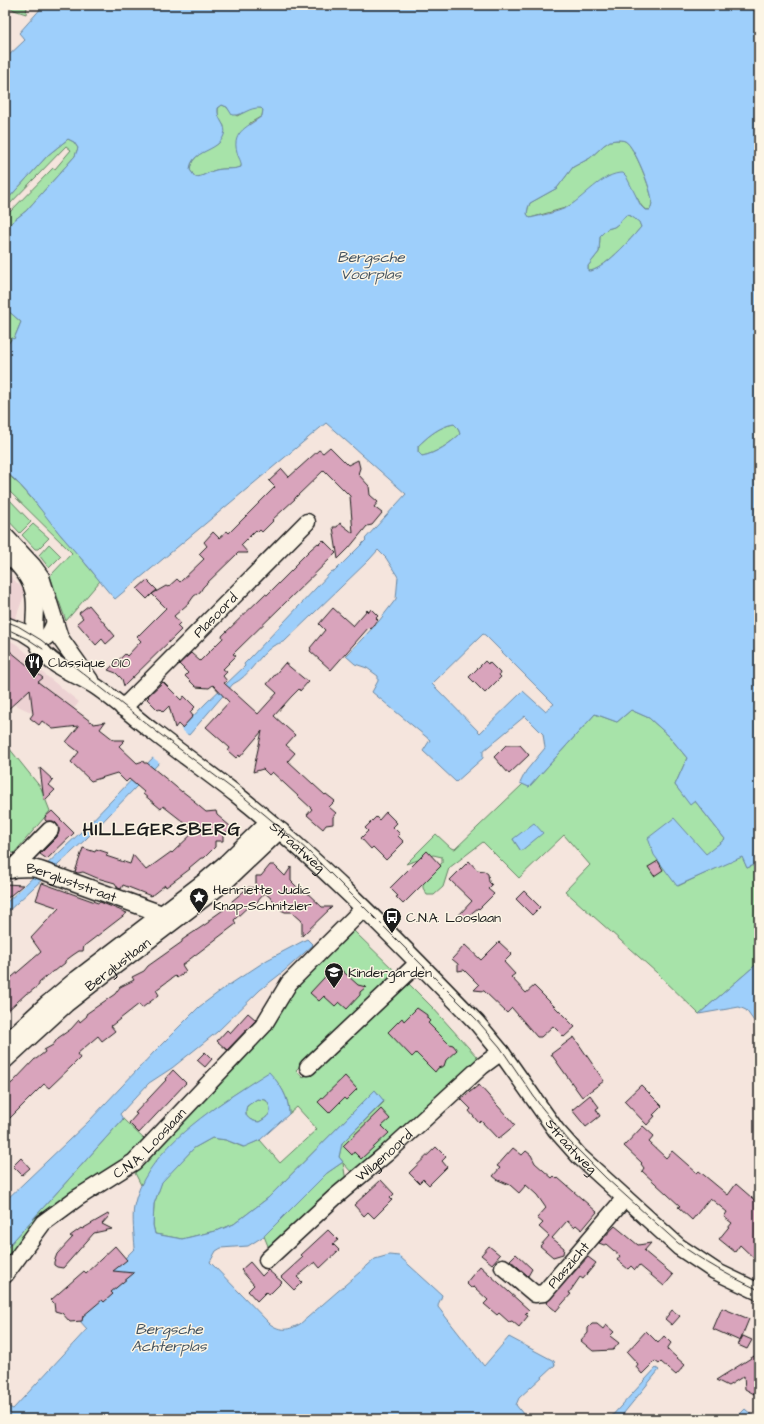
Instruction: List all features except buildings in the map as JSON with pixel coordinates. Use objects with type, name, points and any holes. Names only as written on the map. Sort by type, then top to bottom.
[{"type":"street","name":"Plasoord","points":[[123,708],[307,522]]},
{"type":"street","points":[[5,536],[20,559],[33,591],[35,601],[34,631],[37,641],[46,656],[62,669],[95,686]]},
{"type":"street","points":[[5,551],[20,559],[41,577],[60,638],[85,675],[95,686]]},
{"type":"street","points":[[37,641],[46,638],[52,630],[55,622]]},
{"type":"street","points":[[5,625],[23,632],[37,641]]},
{"type":"street","name":"Straatweg","points":[[95,686],[281,831],[313,859],[477,1023],[501,1052],[556,1130],[579,1156],[625,1198],[679,1247],[715,1271],[759,1292]]},
{"type":"street","name":"Berglustlaan","points":[[5,1043],[166,919],[267,823],[267,820]]},
{"type":"street","name":"Bergluststraat","points":[[8,870],[50,830]]},
{"type":"street","name":"Berglustlaan","points":[[166,919],[224,883],[278,832],[281,831]]},
{"type":"street","name":"Bergluststraat","points":[[8,870],[32,868],[45,872],[166,919]]},
{"type":"street","name":"C.N.A. Looslaan","points":[[5,1276],[43,1223],[77,1198],[134,1162],[263,1026],[289,983],[363,909]]},
{"type":"street","points":[[308,1067],[418,963]]},
{"type":"street","name":"Berglustlaan","points":[[5,1060],[62,1000]]},
{"type":"street","name":"Wilgenoord","points":[[267,1260],[482,1066],[501,1052]]},
{"type":"street","name":"Plaszicht","points":[[503,1267],[534,1294],[544,1293],[625,1198]]},
{"type":"shaded area","points":[[5,571],[24,590],[23,598],[8,639],[30,656],[44,674],[79,702],[61,726],[5,700]]},
{"type":"green space","points":[[7,5],[29,5],[27,7],[26,14],[14,10]]},
{"type":"green space","points":[[222,105],[227,107],[237,116],[254,107],[261,108],[263,110],[262,116],[250,123],[239,157],[242,162],[241,167],[216,170],[195,177],[190,170],[193,160],[219,143],[224,126],[218,117],[218,108]]},
{"type":"green space","points":[[68,139],[74,142],[78,148],[75,156],[26,211],[13,221],[5,231],[5,217],[53,168],[55,169],[71,150],[66,146],[5,209],[5,202],[48,155]]},
{"type":"green space","points":[[610,141],[624,141],[629,144],[637,159],[646,179],[651,196],[652,202],[650,210],[644,209],[633,193],[609,176],[576,202],[565,208],[530,218],[527,214],[530,203],[557,188],[573,167],[590,158]]},
{"type":"green space","points":[[626,215],[639,221],[641,227],[608,261],[594,270],[588,271],[588,266],[599,252],[600,236],[607,229],[618,224]]},
{"type":"green space","points":[[5,308],[21,322],[14,339],[12,338],[5,349]]},
{"type":"green space","points":[[454,424],[458,428],[460,434],[452,441],[437,451],[427,455],[422,456],[418,452],[418,446],[430,435],[439,429]]},
{"type":"green space","points":[[5,472],[20,485],[100,581],[66,621],[50,576],[72,553],[5,487]]},
{"type":"green space","points":[[5,495],[31,522],[20,533],[5,517]]},
{"type":"green space","points":[[33,524],[49,538],[38,549],[35,549],[22,535]]},
{"type":"green space","points":[[49,544],[61,556],[49,568],[39,555]]},
{"type":"green space","points":[[631,710],[649,718],[669,736],[687,758],[675,785],[690,804],[695,801],[725,839],[706,855],[670,874],[678,886],[742,856],[747,868],[759,863],[759,962],[699,1014],[657,973],[565,891],[590,865],[564,835],[519,878],[483,842],[449,868],[443,887],[434,895],[427,895],[423,888],[423,880],[442,863],[442,857],[433,855],[406,864],[436,834],[451,848],[455,849],[523,784],[529,787],[595,714],[617,722]],"holes":[[[542,833],[521,851],[513,839]]]},
{"type":"green space","points":[[5,743],[41,788],[50,811],[14,853],[5,853]]},
{"type":"green space","points":[[354,931],[397,973],[296,1070],[303,1078],[406,981],[433,1008],[477,1057],[477,1060],[353,1174],[343,1163],[346,1181],[270,1251],[264,1236],[327,1173],[343,1162],[339,1157],[342,1143],[384,1102],[375,1090],[268,1198],[234,1224],[219,1230],[182,1239],[155,1234],[153,1225],[154,1204],[162,1181],[194,1148],[212,1138],[226,1140],[243,1147],[260,1140],[280,1163],[317,1129],[297,1107],[289,1114],[286,1096],[269,1073],[232,1096],[182,1134],[154,1166],[141,1185],[135,1173],[137,1168],[291,991]]},
{"type":"green space","points":[[257,1099],[266,1100],[270,1107],[270,1113],[266,1118],[259,1122],[250,1119],[246,1115],[247,1106]]},
{"type":"green space","points":[[123,1119],[146,1141],[5,1267],[5,1250]]},
{"type":"water","name":"Bergsche Voorplas","points":[[44,5],[759,5],[759,863],[747,868],[742,857],[677,886],[654,855],[648,838],[674,818],[706,854],[725,839],[695,801],[690,805],[675,785],[687,758],[669,736],[649,718],[631,710],[617,722],[595,714],[529,787],[520,783],[526,771],[545,748],[543,734],[525,716],[483,751],[483,758],[456,782],[423,751],[430,740],[372,692],[378,681],[378,676],[367,668],[355,664],[346,656],[379,621],[396,599],[398,577],[386,558],[378,550],[285,641],[274,645],[267,650],[239,681],[233,684],[189,735],[187,734],[86,839],[5,914],[5,904],[82,831],[206,703],[245,666],[244,664],[332,571],[334,572],[366,540],[365,539],[406,494],[326,423],[115,599],[27,493],[5,471],[5,349],[12,338],[14,339],[21,322],[5,308],[5,231],[13,221],[26,211],[75,156],[78,148],[74,142],[68,139],[48,155],[5,202],[5,59],[25,40],[19,33]],"holes":[[[222,105],[227,107],[232,115],[257,108],[261,108],[263,110],[262,116],[247,126],[239,134],[237,139],[236,145],[241,167],[216,170],[195,177],[190,170],[195,158],[216,145],[221,141],[224,135],[225,131],[219,116],[218,108]],[[622,140],[629,144],[642,169],[649,188],[652,201],[650,210],[645,210],[641,206],[623,173],[616,174],[601,181],[566,208],[553,213],[530,218],[527,214],[530,203],[557,188],[573,167],[590,158],[610,141]],[[626,215],[631,216],[639,222],[641,227],[608,261],[594,270],[588,271],[588,266],[599,252],[600,236],[607,229],[618,224]],[[454,424],[458,428],[460,434],[442,448],[422,456],[418,452],[418,446],[439,429]],[[483,634],[554,704],[545,711],[523,691],[480,733],[432,684]]]},
{"type":"water","points":[[534,823],[543,833],[521,851],[513,839]]},
{"type":"water","points":[[307,939],[313,945],[260,990],[217,1032],[172,1068],[149,1083],[120,1114],[123,1119],[5,1250],[5,1201],[89,1121],[199,1007],[267,960]]},
{"type":"water","points":[[759,962],[759,1028],[746,1010],[739,1007],[699,1014]]},
{"type":"water","name":"Bergsche Achterplas","points":[[269,1072],[277,1081],[286,1096],[289,1114],[260,1140],[244,1147],[226,1140],[212,1138],[194,1148],[162,1182],[154,1204],[153,1225],[155,1234],[182,1239],[219,1230],[234,1224],[268,1198],[375,1090],[384,1101],[342,1143],[339,1157],[343,1162],[327,1173],[264,1236],[248,1246],[221,1248],[216,1251],[210,1262],[270,1324],[274,1327],[285,1329],[292,1328],[300,1324],[375,1259],[389,1255],[399,1256],[442,1295],[438,1307],[484,1366],[509,1337],[554,1361],[555,1365],[519,1398],[516,1405],[527,1419],[5,1419],[5,1405],[13,1409],[87,1329],[72,1312],[135,1248],[133,1211],[140,1188],[149,1170],[176,1139],[192,1125],[225,1100]],"holes":[[[257,1099],[266,1100],[270,1107],[270,1113],[266,1118],[259,1122],[250,1119],[246,1115],[247,1106]]]},
{"type":"water","points":[[656,1368],[659,1370],[619,1419],[609,1419]]},
{"type":"water","points":[[745,1409],[753,1416],[751,1419],[735,1419]]},
{"type":"pier","points":[[180,728],[190,737],[187,736],[160,763],[152,757]]},
{"type":"tram line","points":[[5,621],[18,626],[41,640],[157,732],[246,799],[306,849],[476,1019],[500,1047],[539,1104],[569,1141],[606,1178],[678,1243],[718,1269],[759,1290]]},
{"type":"tram line","points":[[5,628],[28,639],[43,649]]},
{"type":"place","name":"Classique 010","points":[[34,679]]},
{"type":"place","name":"Henriette Judic Knap-Schnitzler","points":[[199,914]]},
{"type":"place","name":"C.N.A. Looslaan","points":[[392,934]]},
{"type":"place","name":"Kindergarden","points":[[334,989]]},
{"type":"district","name":"HILLEGERSBERG","points":[[162,829]]}]
